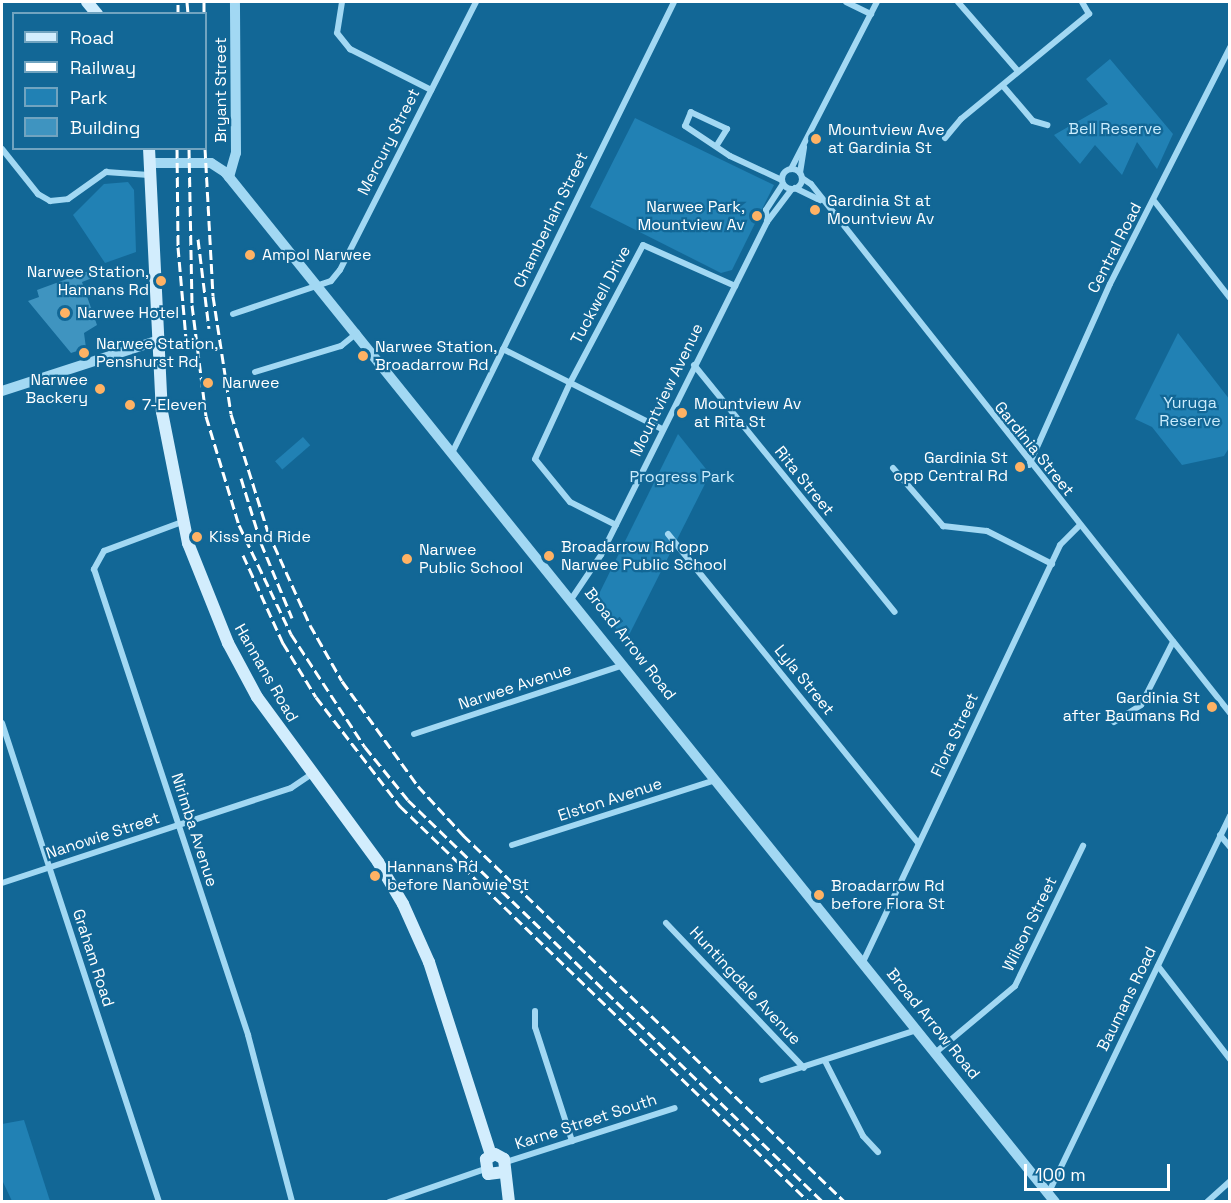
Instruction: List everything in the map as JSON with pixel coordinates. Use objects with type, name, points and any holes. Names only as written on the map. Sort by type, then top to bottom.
[{"type":"main road","name":"Hannans Road","points":[[148,150],[156,341],[162,412],[182,522],[232,651],[270,717],[378,862],[403,904],[429,962],[497,1170]]},
{"type":"main road","points":[[497,1170],[508,1202]]},
{"type":"street","name":"Bryant Street","points":[[229,177],[236,153],[235,2]]},
{"type":"street","points":[[342,2],[337,33],[350,49],[431,90]]},
{"type":"street","name":"Mercury Street","points":[[233,314],[331,281],[340,270],[476,2]]},
{"type":"street","name":"Chamberlain Street","points":[[453,451],[674,2]]},
{"type":"street","points":[[846,2],[871,14]]},
{"type":"street","points":[[805,146],[801,176],[791,169],[805,146],[877,2]]},
{"type":"street","points":[[958,2],[1018,71]]},
{"type":"street","points":[[945,138],[961,119],[1089,14],[1082,2]]},
{"type":"street","name":"Central Road","points":[[1029,465],[1110,284],[1155,202],[1230,47]]},
{"type":"street","points":[[1003,86],[1033,121],[1047,125]]},
{"type":"street","name":"Gardinia Street","points":[[717,146],[727,129],[691,112],[684,126],[717,146],[793,188],[820,200]]},
{"type":"street","points":[[2,149],[38,194],[50,201],[68,199],[98,175],[149,169]]},
{"type":"street","name":"Broad Arrow Road","points":[[149,169],[212,164],[229,177],[572,598],[1052,1198]]},
{"type":"street","name":"Mountview Avenue","points":[[767,222],[766,210],[791,169]]},
{"type":"street","name":"Gardinia Street","points":[[801,176],[808,180],[820,200],[1029,465],[1230,713]]},
{"type":"street","name":"Mountview Avenue","points":[[572,598],[582,590],[616,525],[694,364],[767,222],[801,176]]},
{"type":"street","points":[[1155,202],[1230,298]]},
{"type":"street","name":"Tuckwell Drive","points":[[570,383],[643,245],[735,286]]},
{"type":"street","points":[[255,372],[341,346],[357,333]]},
{"type":"street","points":[[2,392],[156,341]]},
{"type":"street","points":[[503,349],[662,429]]},
{"type":"street","name":"Rita Street","points":[[694,364],[895,612]]},
{"type":"street","points":[[570,383],[535,459],[570,502],[616,525]]},
{"type":"street","points":[[893,468],[943,526],[987,531],[1052,564]]},
{"type":"street","name":"Nirimba Avenue","points":[[182,522],[104,551],[94,568],[248,1035],[292,1202]]},
{"type":"street","name":"Flora Street","points":[[862,962],[1060,545],[1079,526]]},
{"type":"street","name":"Lyla Street","points":[[668,534],[918,843]]},
{"type":"street","points":[[1114,722],[1141,705],[1173,642]]},
{"type":"street","name":"Narwee Avenue","points":[[414,734],[625,665]]},
{"type":"street","name":"Graham Road","points":[[2,723],[159,1202]]},
{"type":"street","name":"Nanowie Street","points":[[2,883],[291,788],[312,774]]},
{"type":"street","name":"Elston Avenue","points":[[512,845],[717,780]]},
{"type":"street","name":"Baumans Road","points":[[1052,1198],[1230,815]]},
{"type":"street","points":[[1220,835],[1230,847]]},
{"type":"street","name":"Wilson Street","points":[[935,1053],[1015,986],[1083,846]]},
{"type":"street","name":"Huntingdale Avenue","points":[[666,923],[804,1068]]},
{"type":"street","points":[[1158,966],[1230,1059]]},
{"type":"street","points":[[535,1011],[535,1027],[572,1141]]},
{"type":"street","points":[[762,1080],[918,1030]]},
{"type":"street","points":[[825,1061],[863,1136],[878,1152]]},
{"type":"street","name":"Karne Street South","points":[[389,1202],[497,1170],[572,1141],[675,1108]]},
{"type":"street","points":[[1207,1202],[1230,1181]]},
{"type":"green space","name":"Bell Reserve","points":[[1110,59],[1173,134],[1157,169],[1137,142],[1122,175],[1095,145],[1080,164],[1054,135],[1108,104],[1086,79]]},
{"type":"green space","points":[[635,118],[774,185],[732,270],[721,273],[590,207]]},
{"type":"green space","points":[[128,182],[134,190],[136,252],[105,263],[73,215],[104,184]]},
{"type":"green space","name":"Yuruga Reserve","points":[[1178,333],[1230,400],[1229,448],[1224,456],[1182,465],[1152,427],[1135,419]]},
{"type":"green space","name":"Progress Park","points":[[678,434],[710,474],[626,641],[595,602]]},
{"type":"green space","points":[[303,437],[310,445],[282,470],[275,461]]},
{"type":"green space","points":[[24,1120],[50,1201],[12,1201],[2,1180],[2,1124]]},
{"type":"building","name":"Narwee Hotel","points":[[97,268],[100,275],[82,282],[97,325],[84,333],[86,348],[71,353],[28,301],[39,297],[37,290]]},
{"type":"railway","points":[[178,2],[178,12]]},
{"type":"railway","points":[[187,2],[188,12]]},
{"type":"railway","points":[[204,2],[204,12]]},
{"type":"railway","points":[[177,150],[178,247],[187,350]]},
{"type":"railway","points":[[189,150],[192,305],[206,416],[239,525],[291,634],[365,747],[408,800],[823,1202]]},
{"type":"railway","points":[[205,150],[213,296],[231,414],[268,532],[310,625],[342,681],[418,786],[463,835],[845,1202]]},
{"type":"railway","points":[[198,239],[209,328]]},
{"type":"railway","points":[[241,478],[261,543],[292,618]]},
{"type":"railway","points":[[243,555],[283,643],[316,697],[400,806],[809,1202]]},
{"type":"place","name":"Mountview Ave at Gardinia St","points":[[816,139]]},
{"type":"place","name":"Gardinia St at Mountview Av","points":[[815,210]]},
{"type":"place","name":"Narwee Park, Mountview Av","points":[[757,216]]},
{"type":"place","name":"Ampol Narwee","points":[[250,255]]},
{"type":"place","name":"Narwee Station, Hannans Rd","points":[[161,281]]},
{"type":"place","name":"Narwee Hotel","points":[[65,313]]},
{"type":"place","name":"Narwee Station, Penshurst Rd","points":[[84,353]]},
{"type":"place","name":"Narwee Station, Broadarrow Rd","points":[[363,356]]},
{"type":"place","name":"Narwee","points":[[208,383]]},
{"type":"place","name":"Narwee Backery","points":[[100,389]]},
{"type":"place","name":"7-Eleven","points":[[130,405]]},
{"type":"place","name":"Mountview Av at Rita St","points":[[682,413]]},
{"type":"place","name":"Gardinia St opp Central Rd","points":[[1020,467]]},
{"type":"place","name":"Kiss and Ride","points":[[197,537]]},
{"type":"place","name":"Broadarrow Rd opp Narwee Public School","points":[[549,556]]},
{"type":"place","name":"Narwee Public School","points":[[407,559]]},
{"type":"place","name":"Gardinia St after Baumans Rd","points":[[1212,707]]},
{"type":"place","name":"Hannans Rd before Nanowie St","points":[[375,876]]},
{"type":"place","name":"Broadarrow Rd before Flora St","points":[[819,895]]}]
